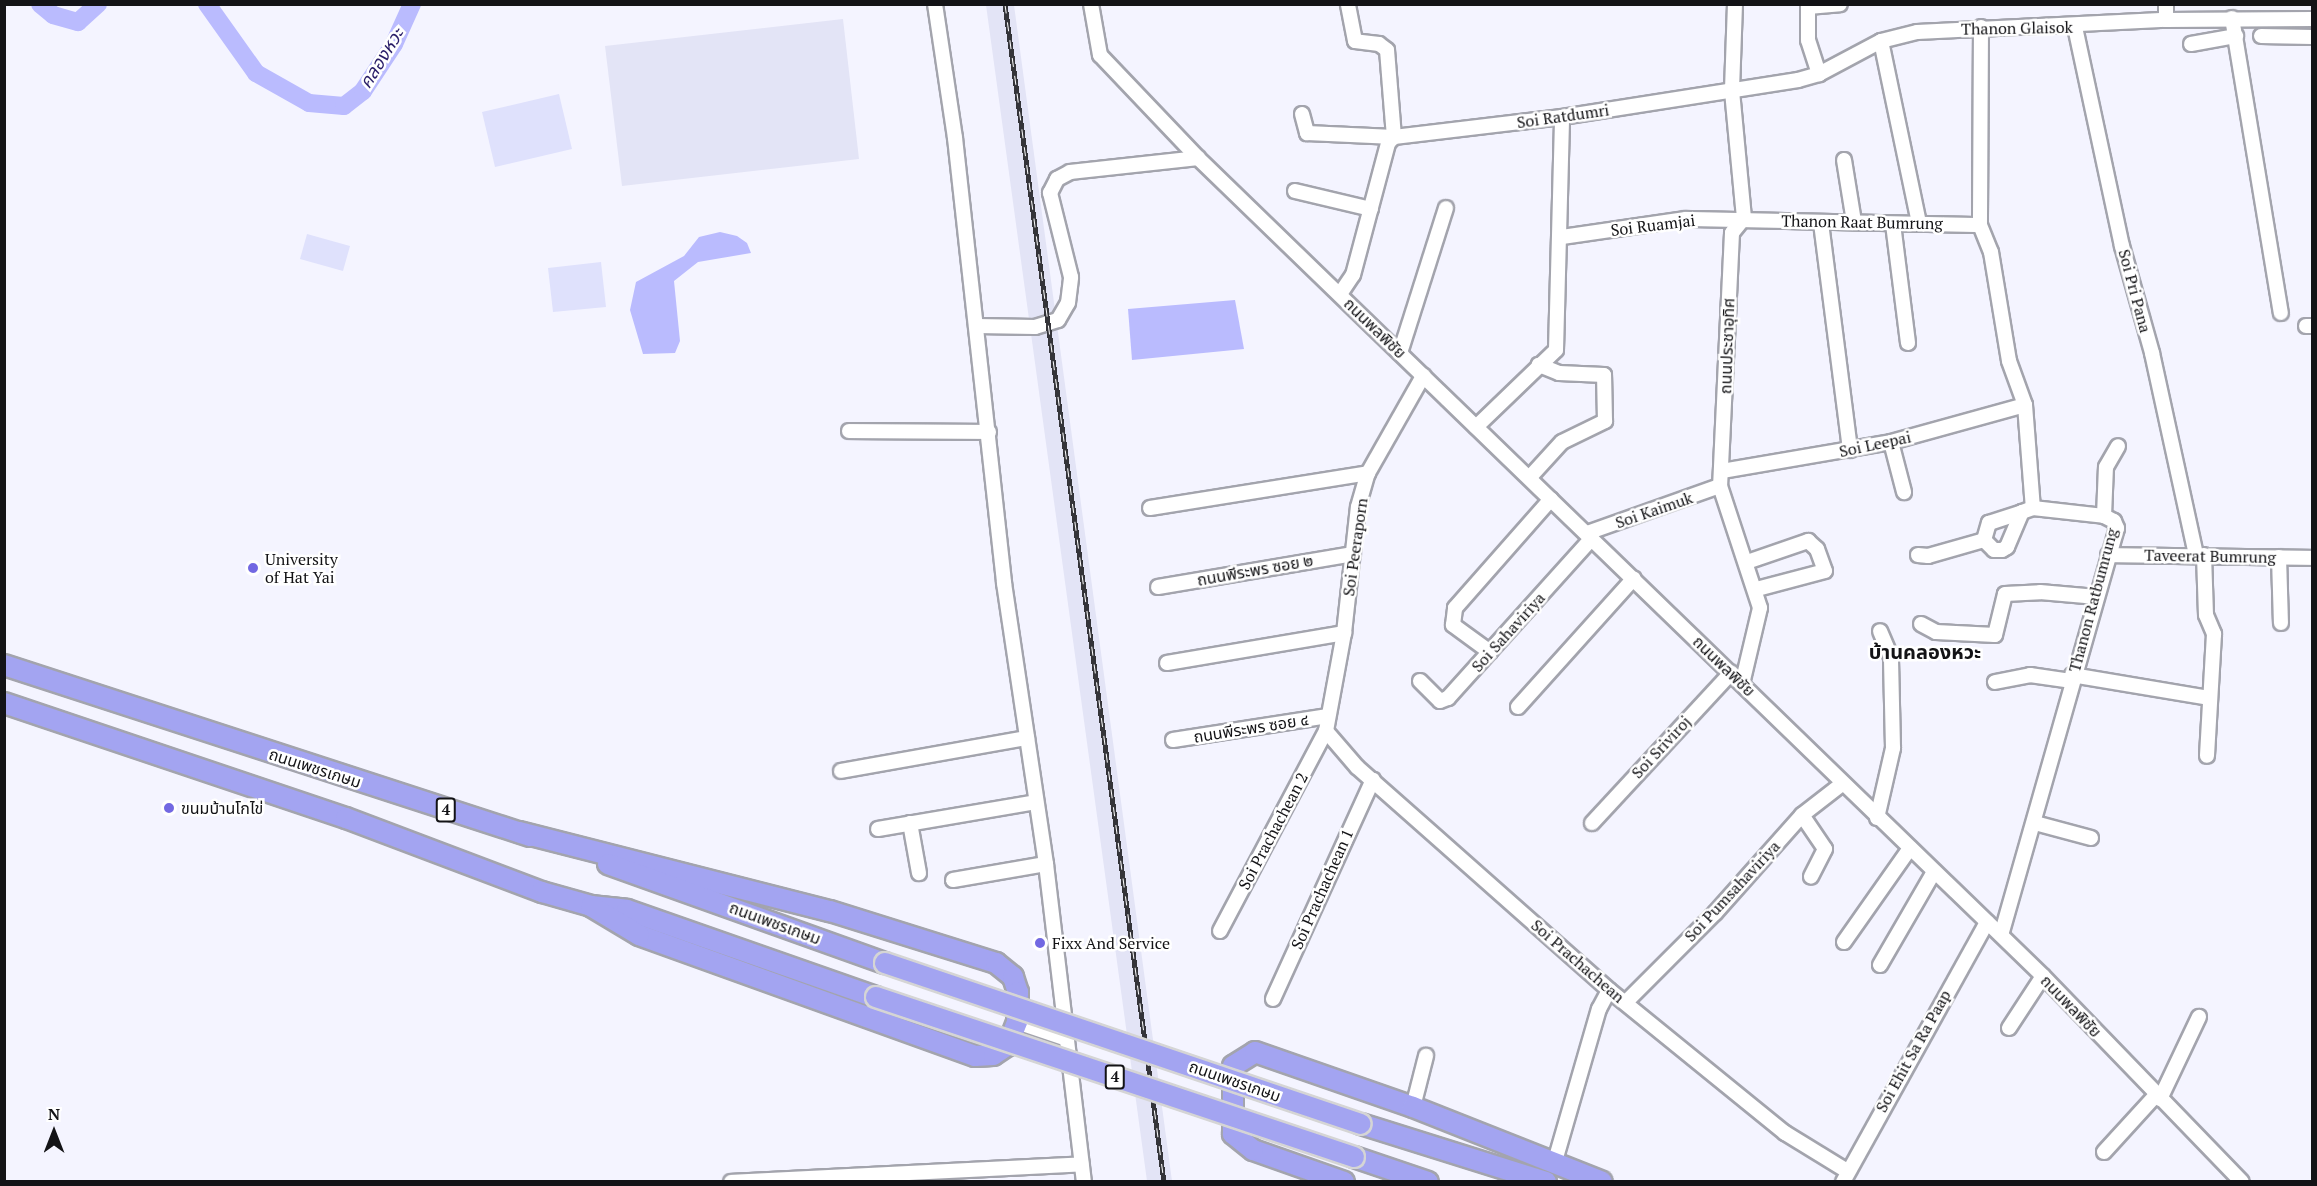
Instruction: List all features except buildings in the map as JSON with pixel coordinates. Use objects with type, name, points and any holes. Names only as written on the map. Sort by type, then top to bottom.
[{"type":"highway","name":"ถนนเพชรเกษม","points":[[4,665],[519,832],[885,963],[1360,1124],[1546,1182]]},
{"type":"highway","name":"ถนนเพชรเกษม","points":[[4,703],[346,818],[542,892],[591,906],[627,910],[876,997],[1428,1182]]},
{"type":"highway","points":[[519,832],[830,911],[996,963],[1014,977],[1018,992],[1017,1022],[1008,1045],[993,1055],[975,1056],[639,935],[591,906]]},
{"type":"highway","points":[[1344,1182],[1254,1150],[1233,1134],[1233,1066],[1255,1052],[1413,1107],[1555,1161],[1602,1182]]},
{"type":"street","points":[[935,4],[977,326],[1004,583],[1046,864],[1064,1038],[1084,1182]]},
{"type":"street","name":"ถนนพลพิชัย","points":[[1091,4],[1100,55],[1198,158],[1476,428],[1590,535],[1877,818],[2043,976],[2237,1180]]},
{"type":"street","points":[[1340,294],[1353,275],[1388,143],[1394,137],[1387,50],[1378,44],[1355,41],[1348,4]]},
{"type":"street","points":[[1736,4],[1732,91],[1744,218]]},
{"type":"street","points":[[1820,74],[1808,39],[1808,6],[1840,4]]},
{"type":"street","points":[[2166,4],[2166,20]]},
{"type":"street","points":[[2232,18],[2281,313]]},
{"type":"street","name":"Thanon Glaisok","points":[[1732,91],[1820,74],[1881,40],[1917,32],[1981,27],[2075,27],[2166,20],[2313,19]]},
{"type":"street","points":[[1981,27],[1980,225],[1991,252],[2009,361],[2025,405],[2027,510],[2007,547],[1994,550],[1984,540]]},
{"type":"street","name":"Soi Pri Pana","points":[[2075,27],[2122,246],[2152,353],[2200,555],[2206,615],[2214,634],[2207,756]]},
{"type":"street","points":[[2191,44],[2236,36]]},
{"type":"street","points":[[2261,36],[2313,37]]},
{"type":"street","points":[[1881,40],[1919,223]]},
{"type":"street","name":"Soi Ratdumri","points":[[1302,114],[1307,133],[1394,137],[1562,117],[1732,91]]},
{"type":"street","points":[[1476,428],[1539,364],[1556,350],[1562,237],[1562,117]]},
{"type":"street","points":[[977,326],[1035,327],[1058,321],[1068,303],[1071,277],[1050,193],[1057,179],[1070,171],[1198,158]]},
{"type":"street","points":[[1844,160],[1854,222]]},
{"type":"street","points":[[1295,191],[1371,209]]},
{"type":"street","points":[[1400,353],[1446,208]]},
{"type":"street","name":"Thanon Raat Bumrung","points":[[1744,218],[1821,223],[1980,225]]},
{"type":"street","name":"Soi Ruamjai","points":[[1562,237],[1686,219],[1744,218]]},
{"type":"street","name":"ถนนประชาอุทิศ","points":[[1742,684],[1755,643],[1760,608],[1757,589],[1720,486],[1732,233],[1744,218]]},
{"type":"street","points":[[1821,223],[1850,450]]},
{"type":"street","points":[[1893,224],[1908,343]]},
{"type":"street","points":[[1530,477],[1562,442],[1605,421],[1604,375],[1568,374],[1539,364]]},
{"type":"street","name":"Soi Peeraporn","points":[[1326,731],[1344,633],[1358,507],[1368,473],[1423,376]]},
{"type":"street","name":"Soi Leepai","points":[[1722,471],[1891,442],[2025,405]]},
{"type":"street","points":[[849,431],[989,432]]},
{"type":"street","points":[[1891,442],[1904,492]]},
{"type":"street","points":[[2104,516],[2106,467],[2118,446]]},
{"type":"street","points":[[1150,508],[1185,497],[1368,473]]},
{"type":"street","name":"Soi Kaimuk","points":[[1590,535],[1720,486]]},
{"type":"street","points":[[1490,652],[1453,625],[1455,608],[1551,499]]},
{"type":"street","points":[[1984,540],[1989,524],[2027,510]]},
{"type":"street","name":"Thanon Ratbumrung","points":[[2001,935],[2035,823],[2072,678],[2116,528],[2114,521],[2104,516],[2027,510]]},
{"type":"street","name":"Soi Sahaviriya","points":[[1420,681],[1444,701],[1490,652],[1590,535]]},
{"type":"street","points":[[1918,555],[1928,556],[1984,540]]},
{"type":"street","points":[[1747,562],[1808,542],[1817,549],[1825,571],[1757,589]]},
{"type":"street","name":"ถนนพีระพร ซอย ๒","points":[[1158,587],[1353,554]]},
{"type":"street","name":"Taveerat Bumrung","points":[[2108,555],[2313,558]]},
{"type":"street","points":[[2278,557],[2281,623]]},
{"type":"street","points":[[1518,707],[1634,578]]},
{"type":"street","points":[[1921,624],[1936,632],[1990,636],[1999,630],[2005,594],[2040,592],[2097,597]]},
{"type":"street","points":[[1877,818],[1893,748],[1891,657],[1880,631]]},
{"type":"street","points":[[1167,663],[1344,633]]},
{"type":"street","name":"Soi Sriviroj","points":[[1593,823],[1731,673]]},
{"type":"street","points":[[1995,682],[2030,675],[2072,678],[2161,689],[2210,698]]},
{"type":"street","name":"ถนนพีระพร ซอย ๔","points":[[1173,740],[1328,716]]},
{"type":"street","name":"Soi Prachachean","points":[[1326,731],[1372,780],[1609,990],[1785,1133],[1845,1176]]},
{"type":"street","name":"Soi Prachachean 2","points":[[1220,931],[1326,731]]},
{"type":"street","points":[[841,771],[1027,738]]},
{"type":"street","name":"Soi Prachachean 1","points":[[1273,999],[1372,780]]},
{"type":"street","name":"Soi Pumsahaviriya","points":[[1626,1002],[1716,913],[1802,815],[1842,784]]},
{"type":"street","points":[[878,829],[1036,802]]},
{"type":"street","points":[[1802,815],[1826,849],[1811,877]]},
{"type":"street","points":[[909,823],[919,873]]},
{"type":"street","points":[[2035,823],[2091,838]]},
{"type":"street","points":[[1844,942],[1910,848]]},
{"type":"street","points":[[953,880],[1046,864]]},
{"type":"street","points":[[1880,965],[1934,872]]},
{"type":"street","name":"Soi Ehit Sa Ra Paap","points":[[1845,1176],[1987,922]]},
{"type":"street","points":[[2009,1028],[2043,976]]},
{"type":"street","points":[[1555,1161],[1599,1009],[1609,990]]},
{"type":"street","points":[[2104,1152],[2158,1097],[2199,1017]]},
{"type":"street","points":[[1017,1022],[1064,1038]]},
{"type":"street","points":[[1413,1107],[1426,1056]]},
{"type":"street","points":[[731,1182],[864,1177],[1082,1164]]},
{"type":"shaded area","points":[[986,5],[1014,5],[1172,1181],[1147,1181]]},
{"type":"shaded area","points":[[843,19],[859,159],[622,186],[605,46]]},
{"type":"shaded area","points":[[559,94],[572,149],[495,167],[482,112]]},
{"type":"shaded area","points":[[307,234],[350,246],[343,271],[300,259]]},
{"type":"shaded area","points":[[601,262],[606,307],[553,312],[548,268]]},
{"type":"water","points":[[720,232],[737,236],[747,243],[751,253],[698,262],[674,281],[680,341],[675,353],[643,354],[630,310],[636,282],[684,256],[699,237]]},
{"type":"water","points":[[1235,300],[1244,349],[1132,360],[1128,309]]},
{"type":"waterway","name":"คลองหวะ","points":[[40,4],[53,15],[78,22],[98,4]]},
{"type":"waterway","name":"คลองหวะ","points":[[207,4],[256,73],[309,103],[344,106],[363,91],[394,44],[412,4]]},
{"type":"railway","points":[[1005,4],[1164,1182]]},
{"type":"place","name":"University of Hat Yai","points":[[253,568]]},
{"type":"place","name":"ขนมบ้านโกไข่","points":[[169,808]]},
{"type":"place","name":"Fixx And Service","points":[[1040,943]]},
{"type":"district","name":"บ้านคลองหวะ","points":[[1925,651]]}]
